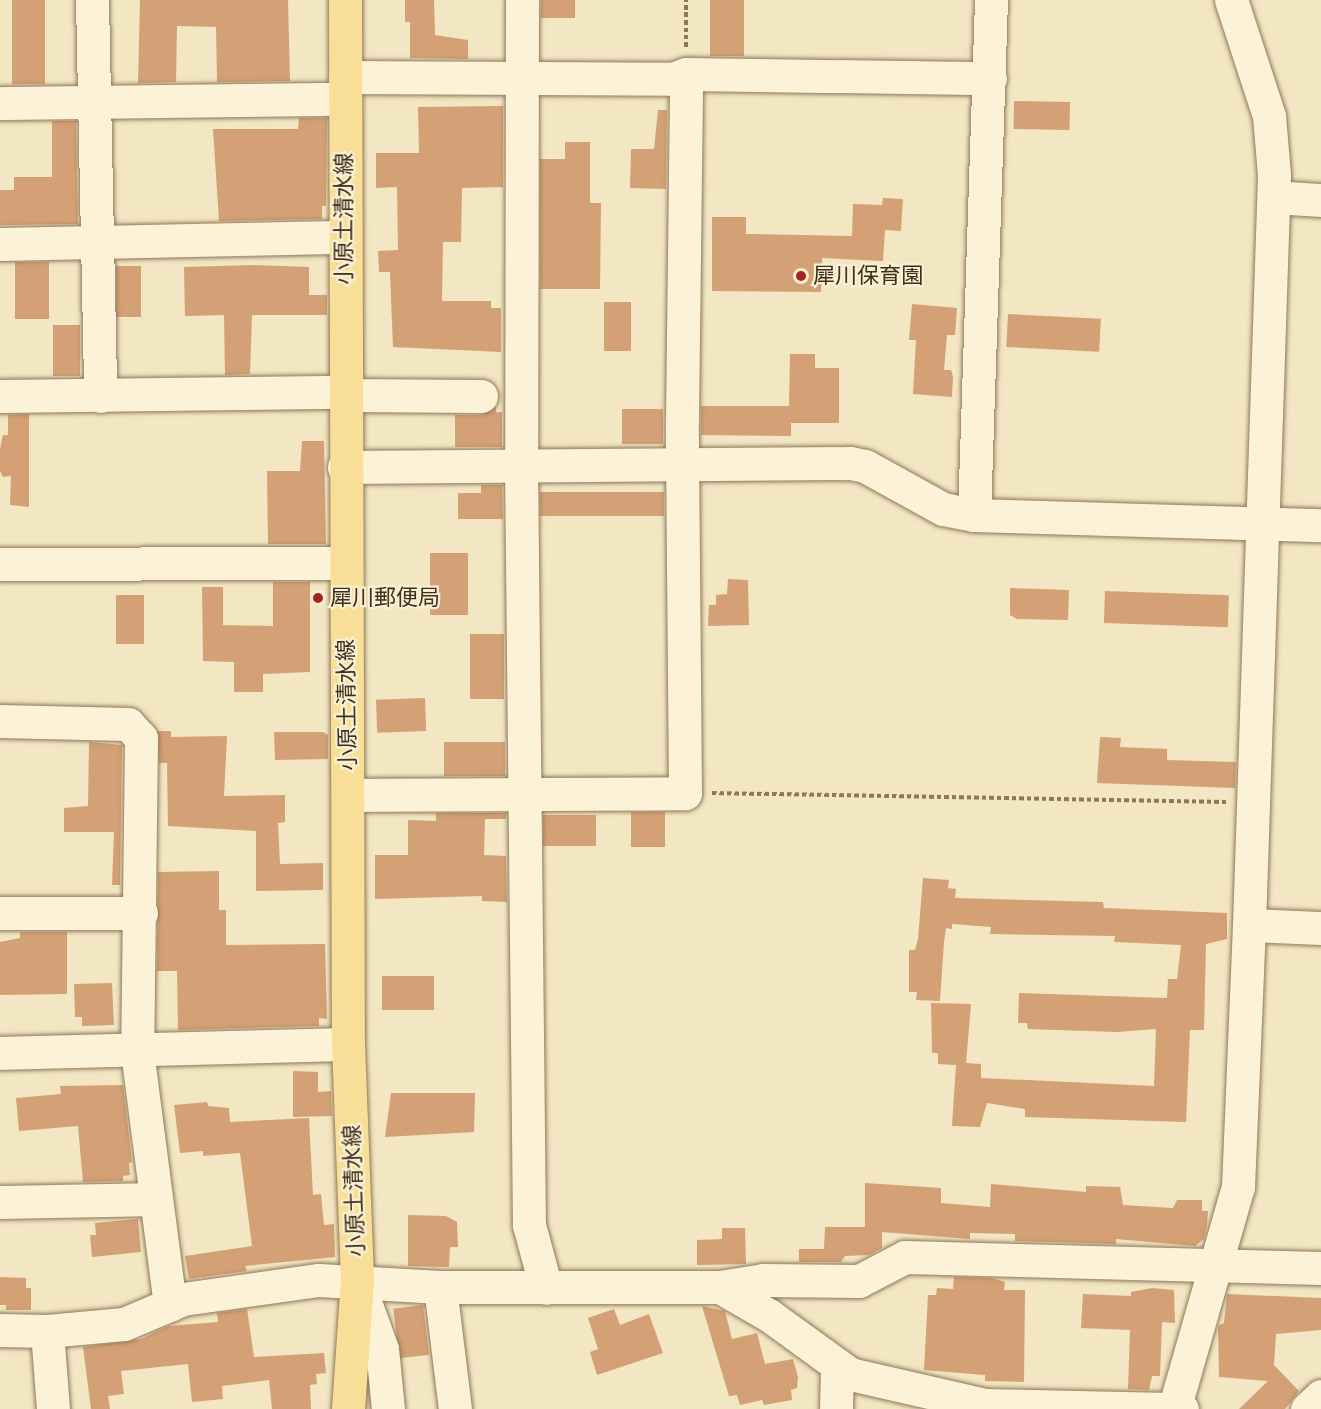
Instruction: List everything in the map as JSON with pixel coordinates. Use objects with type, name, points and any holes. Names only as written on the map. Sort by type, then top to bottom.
[{"type":"main road","name":"小原土清水線","points":[[345,0],[343,237],[349,795],[348,1044],[357,1280],[348,1409]]},
{"type":"street","points":[[522,0],[520,78],[521,464],[529,1225],[546,1288]]},
{"type":"street","points":[[974,515],[991,0]]},
{"type":"street","points":[[720,1287],[770,1316],[837,1368],[984,1407],[1178,1408],[1238,1187],[1254,802],[1274,197],[1269,116],[1231,0]]},
{"type":"street","points":[[98,2],[91,101],[100,396]]},
{"type":"street","points":[[349,795],[685,793],[686,74]]},
{"type":"street","points":[[0,103],[91,101],[520,78],[673,79],[686,74],[990,78]]},
{"type":"street","points":[[1274,197],[1321,200]]},
{"type":"street","points":[[0,244],[343,237]]},
{"type":"street","points":[[0,396],[344,394],[481,396]]},
{"type":"street","points":[[344,467],[850,463],[865,466],[944,509],[974,515],[1321,525]]},
{"type":"street","points":[[0,564],[345,562]]},
{"type":"street","points":[[0,721],[128,724],[141,738],[141,913],[137,1051],[171,1305]]},
{"type":"street","points":[[0,913],[141,913]]},
{"type":"street","points":[[1249,925],[1321,928]]},
{"type":"street","points":[[0,1053],[348,1044]]},
{"type":"street","points":[[0,1202],[156,1199]]},
{"type":"street","points":[[0,1330],[47,1330],[124,1324],[183,1299],[308,1281],[357,1280],[440,1287],[720,1287],[763,1280],[859,1281],[905,1257],[1218,1263],[1321,1269]]},
{"type":"street","points":[[357,1280],[382,1349],[388,1409]]},
{"type":"street","points":[[440,1287],[454,1409]]},
{"type":"street","points":[[47,1330],[53,1409]]},
{"type":"street","points":[[836,1409],[837,1368]]},
{"type":"street","points":[[1307,1409],[1321,1396]]},
{"type":"path","points":[[686,0],[686,74]]},
{"type":"path","points":[[685,793],[1254,802]]},
{"type":"building","points":[[12,0],[45,0],[45,84],[12,84]]},
{"type":"building","points":[[140,0],[288,0],[290,81],[217,82],[216,27],[177,26],[176,82],[138,83]]},
{"type":"building","points":[[405,0],[434,0],[435,35],[468,40],[468,59],[410,58],[410,22],[405,22]]},
{"type":"building","points":[[541,0],[575,0],[575,18],[541,18]]},
{"type":"building","points":[[710,0],[744,0],[744,56],[710,56]]},
{"type":"building","points":[[1014,101],[1070,102],[1070,130],[1014,129]]},
{"type":"building","points":[[503,106],[503,187],[462,188],[461,242],[443,242],[442,301],[491,301],[491,308],[501,308],[501,352],[393,347],[390,272],[379,272],[378,251],[398,250],[397,187],[376,188],[376,153],[419,153],[418,107]]},
{"type":"building","points":[[658,110],[667,110],[666,189],[630,188],[631,149],[654,149]]},
{"type":"building","points":[[299,118],[327,118],[326,206],[322,206],[322,219],[219,221],[213,129],[298,129]]},
{"type":"building","points":[[52,121],[76,121],[78,224],[0,225],[0,190],[14,190],[14,177],[52,177]]},
{"type":"building","points":[[565,142],[590,142],[590,203],[601,203],[600,289],[540,289],[540,159],[565,159]]},
{"type":"building","points":[[883,198],[903,199],[901,231],[885,230],[883,261],[822,258],[821,292],[712,291],[712,217],[746,217],[746,234],[852,236],[853,204],[882,205]]},
{"type":"building","points":[[15,262],[49,262],[49,319],[15,319]]},
{"type":"building","points":[[252,265],[309,267],[309,295],[327,295],[327,315],[252,315],[250,374],[225,375],[224,315],[185,316],[184,267]]},
{"type":"building","points":[[116,266],[141,266],[141,317],[116,317]]},
{"type":"building","points":[[604,302],[631,302],[631,351],[604,351]]},
{"type":"building","points":[[912,304],[957,308],[955,335],[947,335],[944,370],[951,370],[952,397],[913,394],[916,340],[909,340]]},
{"type":"building","points":[[1008,314],[1101,319],[1099,352],[1006,347]]},
{"type":"building","points":[[53,325],[80,325],[80,376],[53,376]]},
{"type":"building","points":[[790,354],[815,354],[815,368],[839,368],[839,423],[791,423],[791,436],[701,435],[701,406],[789,406]]},
{"type":"building","points":[[496,407],[496,412],[502,412],[502,447],[455,447],[455,415],[481,415]]},
{"type":"building","points":[[622,409],[663,409],[663,444],[622,444]]},
{"type":"building","points":[[29,414],[29,507],[10,505],[11,476],[3,477],[0,471],[0,449],[3,435],[8,435],[8,415]]},
{"type":"building","points":[[302,441],[324,441],[326,544],[268,544],[267,471],[300,471]]},
{"type":"building","points":[[481,485],[502,485],[503,519],[458,519],[458,493],[481,493]]},
{"type":"building","points":[[540,492],[664,492],[664,516],[540,516]]},
{"type":"building","points":[[430,553],[468,553],[468,615],[430,615]]},
{"type":"building","points":[[728,579],[748,580],[749,625],[708,626],[709,605],[716,605],[716,595],[727,594]]},
{"type":"building","points":[[273,582],[310,582],[310,672],[263,674],[263,692],[234,692],[234,662],[203,661],[202,587],[223,587],[223,625],[273,626]]},
{"type":"building","points":[[1010,588],[1069,590],[1068,620],[1017,619],[1010,615]]},
{"type":"building","points":[[1105,591],[1229,595],[1228,627],[1104,623]]},
{"type":"building","points":[[116,595],[144,595],[144,644],[116,644]]},
{"type":"building","points":[[470,634],[504,634],[504,699],[470,699]]},
{"type":"building","points":[[425,698],[426,731],[377,733],[376,700]]},
{"type":"building","points":[[157,731],[171,731],[171,737],[227,736],[224,796],[285,795],[285,822],[278,823],[280,864],[323,863],[323,890],[256,891],[256,831],[168,826],[167,763],[159,763]]},
{"type":"building","points":[[274,732],[323,732],[328,735],[328,759],[275,760]]},
{"type":"building","points":[[1100,737],[1121,738],[1120,747],[1167,749],[1167,760],[1236,762],[1235,788],[1097,783]]},
{"type":"building","points":[[89,742],[122,745],[120,885],[112,885],[114,832],[64,832],[64,808],[88,806]]},
{"type":"building","points":[[444,742],[505,742],[505,776],[444,776]]},
{"type":"building","points":[[631,812],[665,812],[665,847],[631,847]]},
{"type":"building","points":[[436,813],[506,813],[506,819],[485,819],[484,855],[506,856],[507,902],[482,901],[482,896],[375,899],[375,855],[408,855],[408,820],[436,821]]},
{"type":"building","points":[[543,815],[596,815],[596,846],[543,846]]},
{"type":"building","points":[[219,871],[219,910],[226,910],[226,945],[325,944],[327,1019],[319,1018],[319,1026],[178,1030],[177,971],[157,971],[158,872]]},
{"type":"building","points":[[923,878],[949,880],[948,888],[956,889],[955,898],[1103,902],[1104,908],[1227,913],[1227,939],[1206,944],[1204,1030],[1190,1030],[1186,1122],[1025,1117],[1025,1109],[987,1103],[980,1127],[952,1126],[956,1065],[938,1064],[938,1053],[932,1053],[931,1003],[971,1004],[966,1063],[981,1064],[981,1078],[1154,1086],[1156,1029],[1117,1032],[1028,1029],[1027,1023],[1018,1023],[1019,993],[1167,998],[1168,979],[1177,979],[1181,945],[1114,942],[1115,936],[990,934],[991,927],[952,924],[952,929],[946,928],[940,1001],[916,1000],[917,992],[909,992],[909,950],[915,950],[918,939]]},
{"type":"building","points":[[20,932],[67,932],[67,994],[0,995],[0,942],[20,938]]},
{"type":"building","points":[[382,976],[434,976],[434,1010],[382,1010]]},
{"type":"building","points":[[112,983],[114,1025],[82,1026],[82,1017],[75,1017],[74,984]]},
{"type":"building","points":[[293,1071],[318,1072],[318,1092],[331,1091],[332,1116],[293,1117]]},
{"type":"building","points":[[123,1085],[132,1162],[129,1163],[130,1175],[123,1176],[123,1181],[83,1182],[78,1126],[19,1131],[16,1098],[61,1094],[60,1086]]},
{"type":"building","points":[[391,1093],[475,1093],[474,1132],[385,1137]]},
{"type":"building","points":[[207,1102],[208,1106],[229,1108],[230,1122],[309,1118],[313,1195],[321,1194],[324,1225],[334,1224],[335,1257],[245,1266],[247,1271],[189,1279],[185,1256],[252,1246],[240,1153],[203,1156],[203,1151],[180,1153],[174,1105]]},
{"type":"building","points":[[865,1183],[941,1188],[941,1203],[990,1207],[991,1184],[1086,1192],[1086,1186],[1120,1187],[1123,1205],[1173,1208],[1177,1200],[1202,1200],[1202,1211],[1208,1211],[1207,1225],[1204,1239],[1195,1246],[1116,1239],[1116,1244],[1015,1241],[1015,1234],[970,1233],[970,1239],[882,1232],[882,1248],[869,1255],[845,1256],[841,1262],[799,1262],[799,1249],[824,1249],[825,1227],[865,1227]]},
{"type":"building","points":[[408,1215],[446,1216],[457,1222],[458,1247],[450,1247],[449,1267],[408,1266]]},
{"type":"building","points":[[138,1219],[141,1252],[92,1257],[90,1235],[96,1235],[95,1223]]},
{"type":"building","points":[[722,1228],[745,1228],[746,1264],[697,1265],[697,1240],[722,1239]]},
{"type":"building","points":[[0,1277],[26,1278],[26,1288],[31,1288],[31,1310],[6,1310],[6,1305],[0,1305]]},
{"type":"building","points":[[954,1277],[992,1278],[1005,1282],[1004,1290],[1025,1290],[1024,1382],[985,1381],[985,1375],[924,1370],[928,1295],[936,1295],[937,1288],[953,1289]]},
{"type":"building","points":[[1152,1288],[1174,1290],[1175,1323],[1162,1322],[1160,1376],[1152,1376],[1149,1390],[1128,1389],[1130,1330],[1081,1328],[1083,1294],[1131,1296],[1131,1292]]},
{"type":"building","points":[[1227,1294],[1321,1298],[1321,1330],[1276,1334],[1274,1365],[1299,1391],[1285,1409],[1239,1409],[1268,1381],[1219,1377],[1218,1326],[1224,1323]]},
{"type":"building","points":[[423,1305],[429,1355],[399,1358],[393,1309]]},
{"type":"building","points":[[702,1306],[725,1311],[732,1339],[757,1333],[765,1364],[793,1359],[798,1377],[797,1388],[791,1390],[792,1400],[764,1405],[762,1400],[740,1405],[737,1395],[729,1396]]},
{"type":"building","points":[[247,1309],[254,1357],[324,1353],[326,1373],[316,1374],[317,1384],[310,1385],[311,1409],[272,1409],[269,1380],[222,1386],[223,1399],[192,1402],[188,1364],[121,1371],[124,1394],[108,1396],[110,1409],[91,1409],[83,1347],[141,1339],[168,1326],[218,1322],[217,1313]]},
{"type":"building","points":[[614,1309],[620,1325],[649,1314],[663,1353],[597,1375],[590,1352],[598,1349],[588,1318]]},
{"type":"place","name":"犀川保育園","points":[[801,276]]},
{"type":"place","name":"犀川郵便局","points":[[318,598]]}]
